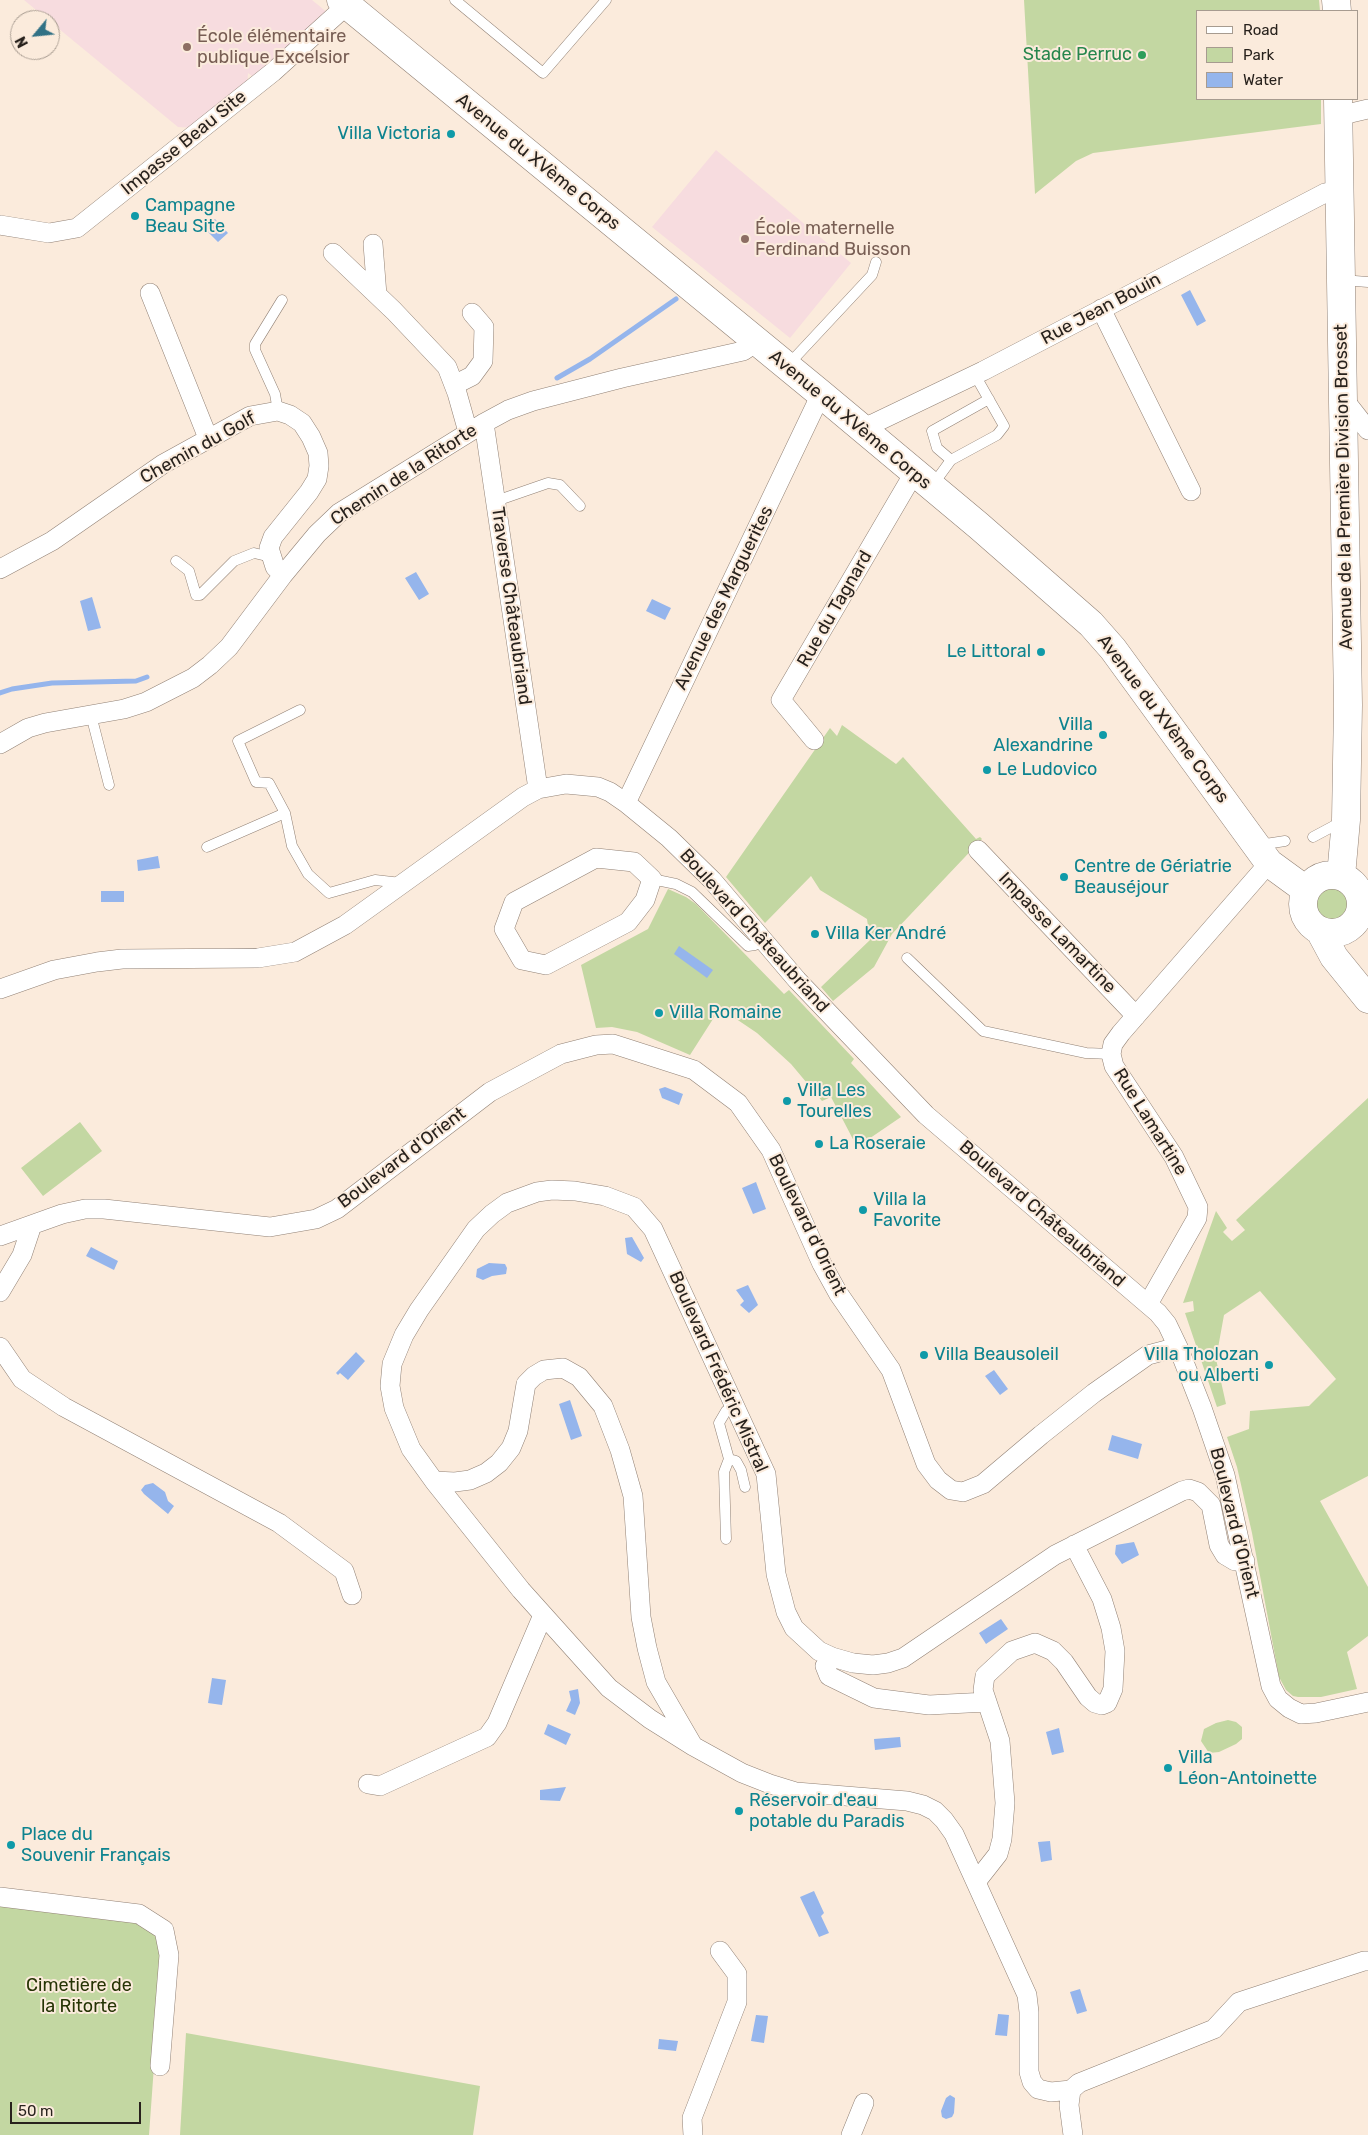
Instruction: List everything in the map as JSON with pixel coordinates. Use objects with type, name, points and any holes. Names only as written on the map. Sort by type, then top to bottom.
[{"type":"main road","name":"Avenue du XVème Corps","points":[[344,2],[822,394],[1091,624],[1112,646],[1263,854],[1306,890]]},
{"type":"main road","name":"Avenue de la Première Division Brosset","points":[[1338,107],[1348,705],[1346,820],[1342,876]]},
{"type":"main road","points":[[1348,705],[1359,713],[1368,725]]},
{"type":"main road","points":[[1331,874],[1342,876],[1350,880],[1357,888],[1365,906],[1360,916],[1348,930],[1329,934],[1312,926],[1306,918],[1303,899],[1306,890],[1312,882],[1331,874]]},
{"type":"main road","points":[[1348,930],[1350,950],[1365,994]]},
{"type":"main road","points":[[1320,931],[1334,957],[1365,994]]},
{"type":"street","name":"Impasse Beau Site","points":[[0,225],[49,234],[77,228],[266,78],[344,2]]},
{"type":"street","points":[[1338,107],[1368,109]]},
{"type":"street","name":"Rue Jean Bouin","points":[[862,429],[976,375],[1325,192],[1339,191]]},
{"type":"street","points":[[373,244],[377,295]]},
{"type":"street","name":"Traverse Châteaubriand","points":[[333,253],[447,367],[454,385],[476,427],[496,501],[538,789]]},
{"type":"street","points":[[150,293],[208,438]]},
{"type":"street","points":[[1101,309],[1191,491]]},
{"type":"street","points":[[454,385],[472,376],[484,361],[484,327],[472,313]]},
{"type":"street","name":"Chemin de la Ritorte","points":[[0,744],[28,728],[124,709],[146,702],[199,674],[229,647],[283,575],[317,534],[339,513],[476,427],[508,410],[533,401],[694,361],[743,351],[757,342]]},
{"type":"street","name":"Avenue des Marguerites","points":[[626,803],[822,394]]},
{"type":"street","points":[[1342,398],[1368,430]]},
{"type":"street","name":"Chemin du Golf","points":[[0,569],[52,541],[145,475],[208,438],[250,416],[263,412],[278,411],[302,423],[318,453],[319,466],[316,479],[309,492],[273,538],[268,548],[271,557]]},
{"type":"street","name":"Rue du Tagnard","points":[[814,740],[781,700],[923,480]]},
{"type":"street","points":[[271,557],[275,567],[283,575]]},
{"type":"street","name":"Boulevard Châteaubriand","points":[[0,989],[54,970],[97,962],[122,959],[258,958],[295,952],[345,925],[509,806],[538,789],[553,785],[598,787],[626,803],[669,838],[712,880],[797,980],[926,1115],[1158,1313],[1178,1347]]},
{"type":"street","name":"Impasse Lamartine","points":[[978,850],[1136,1016]]},
{"type":"street","name":"Rue Lamartine","points":[[1148,1304],[1197,1218],[1198,1207],[1174,1157],[1121,1077],[1111,1054],[1118,1036],[1136,1016],[1263,854]]},
{"type":"street","points":[[596,858],[634,862],[652,879],[645,900],[628,922],[546,965],[522,960],[504,929],[514,902],[596,858]]},
{"type":"street","name":"Boulevard d'Orient","points":[[0,1236],[85,1209],[104,1209],[270,1227],[316,1219],[337,1209],[490,1092],[561,1054],[596,1045],[613,1044],[694,1070],[738,1103],[771,1150],[822,1264],[838,1293],[892,1370],[926,1464],[938,1480],[951,1490],[963,1492],[983,1484],[1041,1435],[1148,1355],[1178,1347],[1225,1475],[1271,1686],[1278,1699],[1289,1708],[1301,1714],[1316,1713],[1368,1702]]},
{"type":"street","name":"Boulevard Frédéric Mistral","points":[[1071,2090],[1051,2092],[1038,2089],[1032,2082],[1029,2072],[1029,2012],[1027,1995],[954,1834],[944,1820],[935,1811],[923,1805],[907,1801],[796,1792],[742,1772],[693,1746],[650,1719],[609,1688],[543,1615],[434,1481],[411,1449],[394,1408],[390,1386],[392,1364],[404,1335],[476,1229],[507,1203],[537,1192],[552,1190],[575,1191],[605,1196],[634,1207],[653,1230],[766,1474],[776,1574],[786,1612],[794,1628],[819,1650],[832,1657],[853,1663],[873,1665],[903,1658],[1055,1555],[1189,1489],[1198,1492],[1211,1505],[1219,1544],[1225,1555],[1234,1561],[1245,1561]]},
{"type":"street","points":[[0,1292],[22,1256],[32,1225]]},
{"type":"street","points":[[0,1347],[22,1379],[64,1407],[279,1523],[344,1571],[352,1595]]},
{"type":"street","points":[[434,1481],[455,1482],[470,1480],[499,1464],[511,1448],[518,1431],[526,1384],[534,1376],[544,1370],[563,1368],[579,1377],[602,1406],[620,1450],[633,1496],[641,1617],[647,1648],[656,1682],[693,1746]]},
{"type":"street","points":[[976,1882],[998,1854],[1002,1839],[1005,1803],[1000,1741],[983,1690],[985,1676],[1012,1651],[1035,1643],[1053,1651],[1064,1662],[1088,1696],[1096,1703],[1102,1705],[1107,1703],[1113,1689],[1115,1651],[1110,1628],[1102,1599],[1074,1545]]},
{"type":"street","points":[[368,1784],[380,1786],[488,1737],[497,1723],[543,1615]]},
{"type":"street","points":[[832,1657],[825,1666],[830,1676],[874,1698],[929,1705],[987,1702]]},
{"type":"street","points":[[0,1898],[139,1914],[164,1930],[169,1955],[160,2066]]},
{"type":"street","points":[[694,2135],[692,2118],[737,2002],[737,1974],[720,1951]]},
{"type":"street","points":[[1074,2135],[1069,2105],[1071,2090],[1079,2083],[1214,2029],[1240,2002],[1368,1961]]},
{"type":"street","points":[[851,2135],[864,2103]]},
{"type":"lane","points":[[455,0],[543,74],[600,2]]},
{"type":"lane","points":[[787,366],[872,275],[876,262]]},
{"type":"lane","points":[[1341,280],[1368,282]]},
{"type":"lane","points":[[278,411],[275,394],[255,350],[255,344],[282,300]]},
{"type":"lane","points":[[923,480],[951,460],[997,435],[1004,426],[976,375]]},
{"type":"lane","points":[[951,460],[937,448],[932,432],[989,399]]},
{"type":"lane","points":[[496,501],[548,483],[560,485],[580,506]]},
{"type":"lane","points":[[176,561],[189,571],[196,595],[200,595],[234,561],[254,553],[271,557]]},
{"type":"lane","points":[[300,710],[238,742],[256,782],[269,783],[285,813],[292,846],[308,874],[329,893],[375,880],[402,883]]},
{"type":"lane","points":[[90,715],[109,785]]},
{"type":"lane","points":[[207,847],[285,813]]},
{"type":"lane","points":[[1313,837],[1346,820]]},
{"type":"lane","points":[[1263,854],[1285,841]]},
{"type":"lane","points":[[652,879],[676,884],[692,892],[748,946],[755,945],[762,939]]},
{"type":"lane","points":[[907,958],[983,1031],[1086,1053],[1111,1054]]},
{"type":"lane","points":[[726,1538],[724,1472],[729,1459],[718,1423],[734,1405]]},
{"type":"lane","points":[[729,1459],[736,1461],[741,1470],[745,1487]]},
{"type":"shaded area","name":"École élémentaire publique Excelsior","points":[[24,0],[312,0],[329,14],[257,80],[248,73],[247,88],[194,128],[178,127],[60,30],[60,10],[36,10]]},
{"type":"shaded area","name":"École maternelle Ferdinand Buisson","points":[[716,150],[851,263],[790,338],[652,227]]},
{"type":"green space","points":[[1024,0],[1319,0],[1320,10],[1196,10],[1196,100],[1321,100],[1321,124],[1093,153],[1076,161],[1035,194]]},
{"type":"green space","points":[[842,725],[896,764],[903,757],[976,839],[980,837],[982,839],[892,934],[874,967],[833,1001],[821,987],[870,940],[867,919],[820,890],[811,876],[765,923],[726,877],[830,728],[837,736]]},
{"type":"green space","points":[[1332,885],[1345,891],[1351,904],[1345,917],[1332,923],[1319,917],[1313,904],[1319,891]]},
{"type":"green space","points":[[668,889],[696,904],[784,994],[789,990],[854,1059],[851,1063],[901,1117],[857,1147],[831,1097],[822,1101],[791,1064],[757,1033],[720,1008],[690,1055],[637,1032],[612,1027],[596,1028],[581,965],[648,929]]},
{"type":"green space","points":[[1368,1098],[1368,1476],[1320,1501],[1368,1587],[1368,1636],[1347,1652],[1357,1689],[1321,1697],[1298,1697],[1293,1696],[1286,1690],[1279,1677],[1252,1533],[1237,1467],[1227,1437],[1249,1429],[1250,1411],[1309,1406],[1336,1379],[1260,1291],[1224,1315],[1216,1359],[1226,1404],[1217,1407],[1185,1313],[1194,1311],[1193,1301],[1183,1303],[1216,1211],[1227,1228],[1223,1232],[1232,1241],[1245,1230],[1236,1220]]},
{"type":"green space","points":[[80,1122],[102,1151],[43,1196],[21,1168]]},
{"type":"green space","points":[[1228,1720],[1236,1722],[1242,1727],[1242,1739],[1219,1752],[1209,1753],[1201,1741],[1204,1729]]},
{"type":"green space","name":"Cimetière de la Ritorte","points":[[0,1904],[138,1920],[158,1934],[162,1955],[149,2135],[0,2135]]},
{"type":"green space","points":[[186,2033],[480,2086],[473,2135],[180,2135]]},
{"type":"water","points":[[215,219],[228,233],[218,242],[205,229]]},
{"type":"water","points":[[1190,290],[1206,321],[1197,326],[1181,295]]},
{"type":"water","points":[[416,572],[429,594],[419,600],[405,578]]},
{"type":"water","points":[[92,597],[101,628],[88,631],[80,601]]},
{"type":"water","points":[[652,599],[671,608],[665,620],[646,611]]},
{"type":"water","points":[[158,856],[160,868],[138,871],[137,860]]},
{"type":"water","points":[[101,891],[124,891],[124,902],[101,902]]},
{"type":"water","points":[[679,946],[713,970],[707,978],[674,954]]},
{"type":"water","points":[[665,1087],[683,1094],[679,1105],[662,1098],[659,1089]]},
{"type":"water","points":[[756,1182],[766,1209],[753,1214],[742,1188]]},
{"type":"water","points":[[632,1237],[644,1258],[641,1262],[627,1254],[625,1238]]},
{"type":"water","points":[[91,1247],[118,1261],[114,1270],[86,1256]]},
{"type":"water","points":[[489,1263],[505,1264],[507,1268],[506,1274],[492,1276],[483,1280],[476,1277],[477,1269]]},
{"type":"water","points":[[748,1285],[758,1305],[749,1313],[740,1305],[744,1301],[736,1290]]},
{"type":"water","points":[[356,1352],[365,1361],[348,1380],[340,1373],[338,1375],[336,1373]]},
{"type":"water","points":[[994,1370],[1008,1389],[1000,1395],[985,1376]]},
{"type":"water","points":[[570,1400],[582,1436],[571,1440],[559,1404]]},
{"type":"water","points":[[1112,1435],[1142,1444],[1138,1459],[1108,1450]]},
{"type":"water","points":[[153,1483],[165,1492],[168,1501],[174,1506],[168,1514],[141,1490],[145,1485]]},
{"type":"water","points":[[1134,1542],[1139,1555],[1122,1564],[1115,1554],[1116,1545]]},
{"type":"water","points":[[1001,1619],[1008,1629],[986,1644],[979,1633]]},
{"type":"water","points":[[212,1678],[226,1680],[222,1705],[208,1703]]},
{"type":"water","points":[[578,1689],[580,1703],[575,1715],[566,1711],[571,1700],[569,1691]]},
{"type":"water","points":[[548,1724],[571,1734],[566,1745],[544,1734]]},
{"type":"water","points":[[1059,1728],[1064,1752],[1052,1755],[1046,1732]]},
{"type":"water","points":[[900,1737],[901,1747],[875,1750],[874,1739]]},
{"type":"water","points":[[566,1787],[560,1801],[540,1800],[540,1790]]},
{"type":"water","points":[[1050,1841],[1052,1860],[1041,1862],[1038,1842]]},
{"type":"water","points":[[814,1891],[824,1913],[821,1916],[829,1933],[819,1937],[800,1897]]},
{"type":"water","points":[[1080,1989],[1087,2011],[1077,2014],[1070,1992]]},
{"type":"water","points":[[998,2014],[1009,2015],[1007,2036],[995,2035]]},
{"type":"water","points":[[756,2015],[768,2016],[764,2043],[751,2041]]},
{"type":"water","points":[[659,2039],[678,2041],[676,2051],[658,2049]]},
{"type":"water","points":[[950,2095],[955,2098],[954,2113],[952,2117],[946,2119],[942,2117],[941,2111],[946,2098]]},
{"type":"waterway","points":[[557,378],[590,359],[676,299]]},
{"type":"waterway","points":[[0,693],[12,689],[52,683],[136,681],[147,677]]},
{"type":"place","name":"École élémentaire publique Excelsior","points":[[187,47]]},
{"type":"place","name":"Stade Perruc","points":[[1142,55]]},
{"type":"place","name":"Villa Victoria","points":[[451,134]]},
{"type":"place","name":"Campagne Beau Site","points":[[135,216]]},
{"type":"place","name":"École maternelle Ferdinand Buisson","points":[[745,239]]},
{"type":"place","name":"Le Littoral","points":[[1041,652]]},
{"type":"place","name":"Villa Alexandrine","points":[[1103,735]]},
{"type":"place","name":"Le Ludovico","points":[[987,770]]},
{"type":"place","name":"Centre de Gériatrie Beauséjour","points":[[1064,877]]},
{"type":"place","name":"Villa Ker André","points":[[815,934]]},
{"type":"place","name":"Villa Romaine","points":[[659,1013]]},
{"type":"place","name":"Villa Les Tourelles","points":[[787,1101]]},
{"type":"place","name":"La Roseraie","points":[[819,1144]]},
{"type":"place","name":"Villa la Favorite","points":[[863,1210]]},
{"type":"place","name":"Villa Beausoleil","points":[[924,1355]]},
{"type":"place","name":"Villa Tholozan ou Alberti","points":[[1269,1365]]},
{"type":"place","name":"Villa Léon-Antoinette","points":[[1168,1768]]},
{"type":"place","name":"Réservoir d'eau potable du Paradis","points":[[739,1811]]},
{"type":"place","name":"Place du Souvenir Français","points":[[11,1845]]}]
